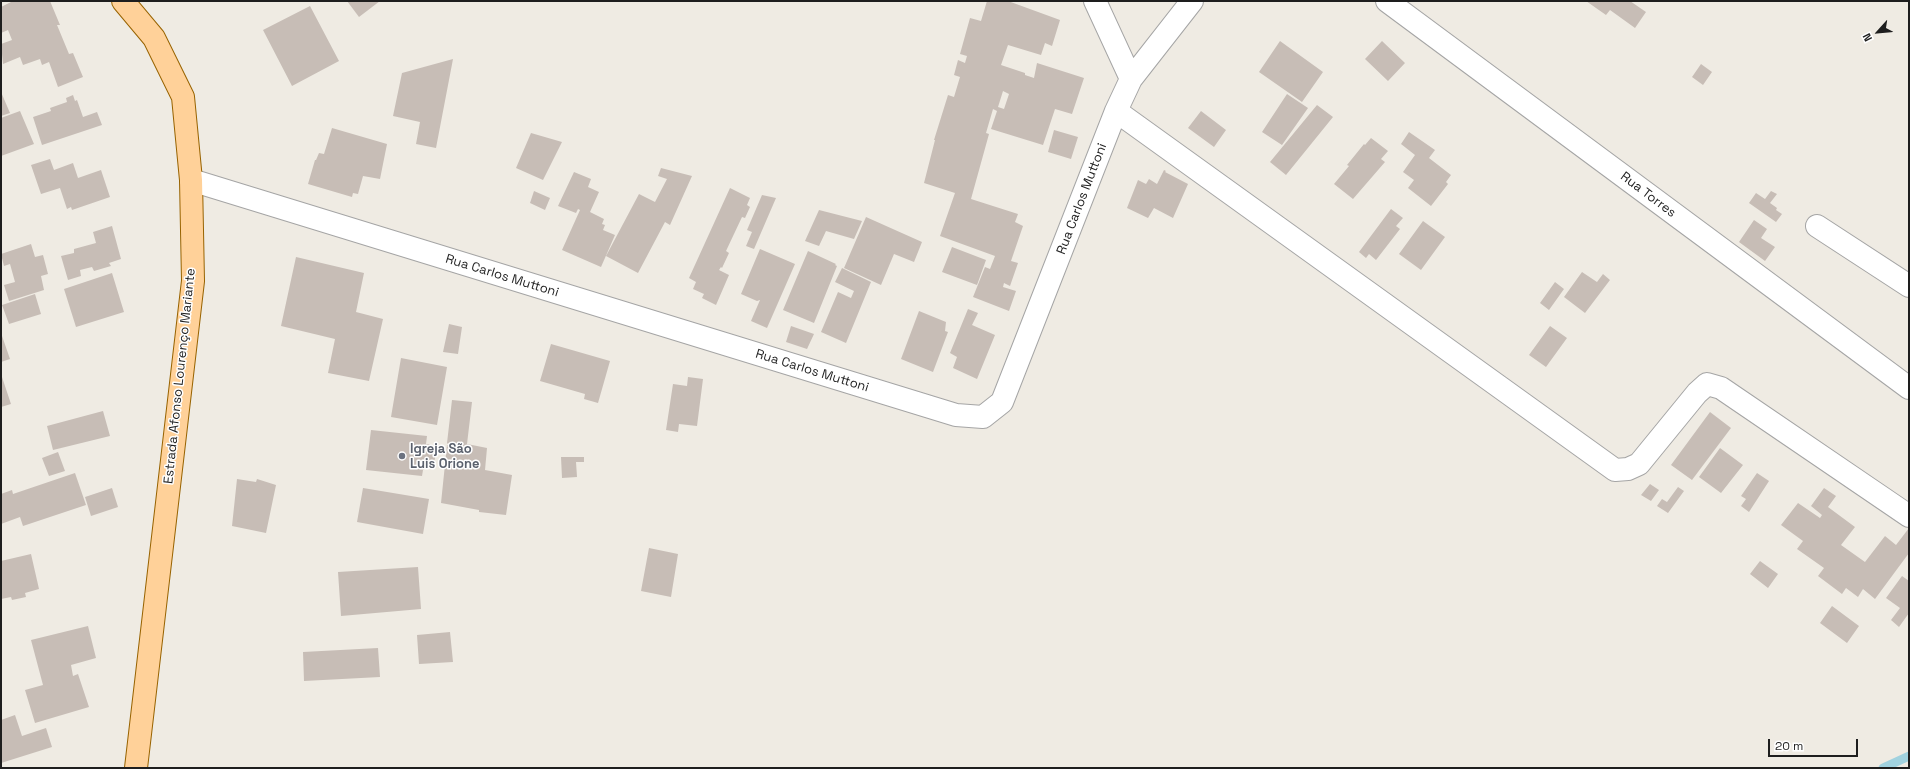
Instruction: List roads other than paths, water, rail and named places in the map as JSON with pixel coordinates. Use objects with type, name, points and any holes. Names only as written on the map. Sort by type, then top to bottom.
[{"type":"main road","name":"Estrada Afonso Lourenço Mariante","points":[[123,1],[154,38],[183,97],[191,180],[193,281],[136,768]]},
{"type":"street","points":[[1095,1],[1131,79]]},
{"type":"street","name":"Rua Carlos Muttoni","points":[[191,180],[956,415],[983,417],[1002,402],[1116,111],[1131,79],[1192,1]]},
{"type":"street","name":"Rua Torres","points":[[1387,1],[1909,388]]},
{"type":"street","points":[[1116,111],[1615,470],[1628,469],[1639,464],[1697,393],[1707,384],[1721,388],[1909,516]]},
{"type":"street","points":[[1817,226],[1909,286]]},
{"type":"waterway","points":[[1883,768],[1909,756]]},
{"type":"place","name":"Igreja São Luis Orione","points":[[402,456]]}]
